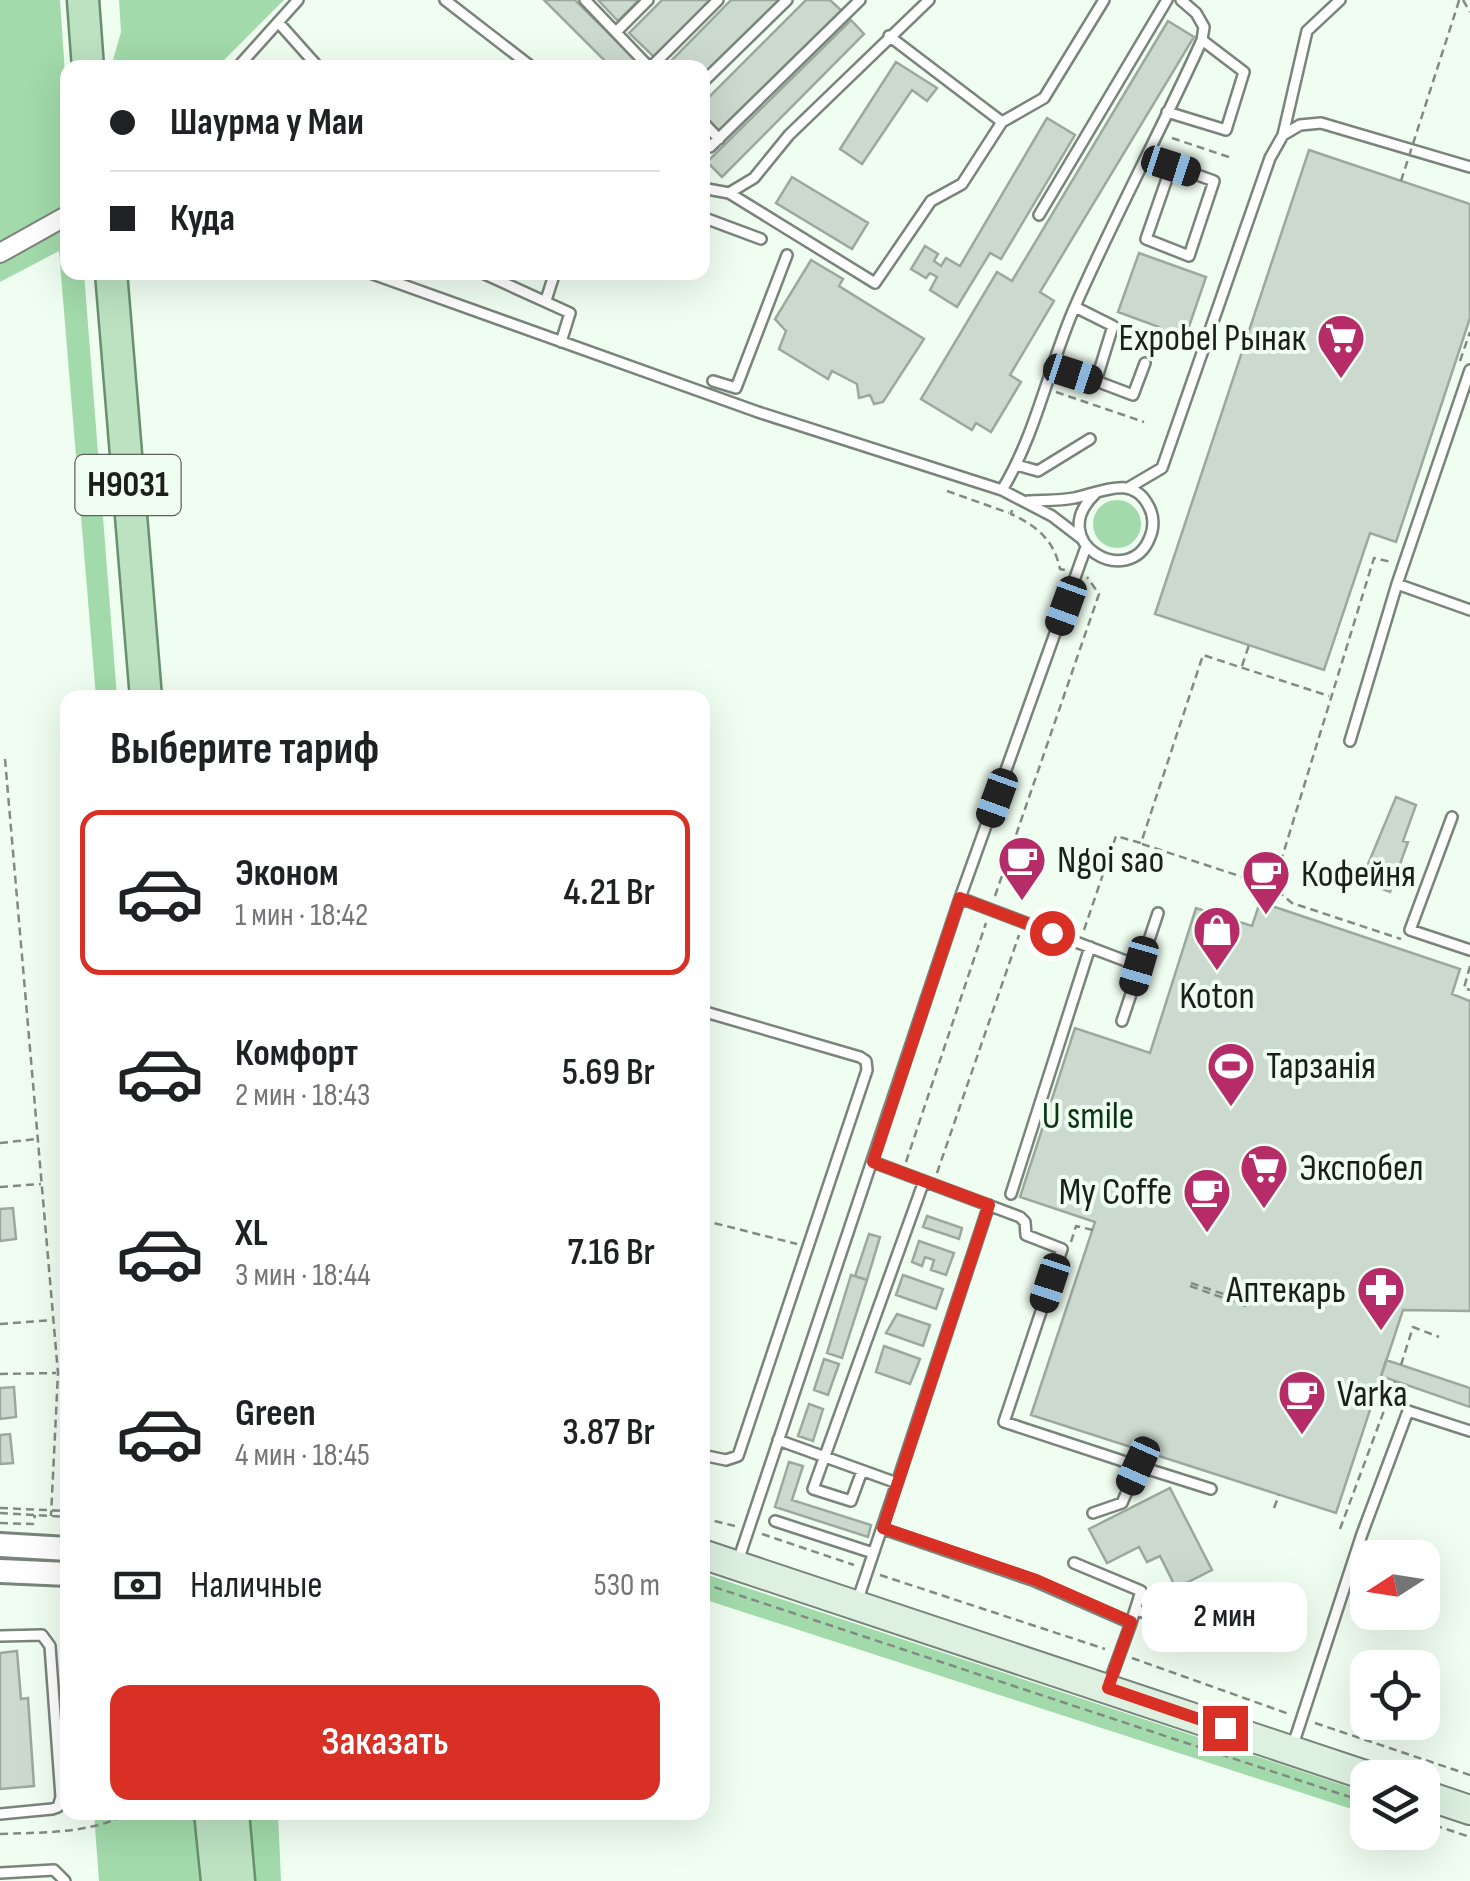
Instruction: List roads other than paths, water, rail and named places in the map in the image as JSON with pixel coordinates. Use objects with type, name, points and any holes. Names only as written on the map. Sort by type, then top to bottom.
[{"type":"main road","points":[[82,0],[87,60]]},
{"type":"main road","name":"Н9031","points":[[95,280],[126,690]]},
{"type":"main road","name":"Н9031","points":[[112,280],[145,690]]},
{"type":"main road","points":[[710,1556],[1350,1770]]},
{"type":"main road","points":[[1440,1800],[1470,1810]]},
{"type":"main road","points":[[211,1820],[217,1881]]},
{"type":"main road","points":[[234,1820],[239,1881]]},
{"type":"street","points":[[0,253],[60,219]]},
{"type":"street","points":[[0,1545],[60,1549]]},
{"type":"street","points":[[0,1571],[60,1574]]},
{"type":"lane","points":[[244,60],[298,0]]},
{"type":"lane","points":[[445,0],[522,60]]},
{"type":"lane","points":[[585,0],[642,60]]},
{"type":"lane","points":[[616,32],[648,0]]},
{"type":"lane","points":[[658,60],[718,0]]},
{"type":"lane","points":[[710,75],[787,0]]},
{"type":"lane","points":[[729,193],[754,178],[789,135],[928,0]]},
{"type":"lane","points":[[710,189],[729,193],[875,283],[932,201],[962,184],[1002,122],[1044,98],[1104,0]]},
{"type":"lane","points":[[1040,215],[1167,0]]},
{"type":"lane","points":[[1002,490],[1017,466],[1050,366],[1075,308],[1202,40],[1204,27],[1181,0]]},
{"type":"lane","points":[[1128,488],[1162,468],[1270,158],[1283,135],[1307,32],[1340,0]]},
{"type":"lane","points":[[710,147],[855,2]]},
{"type":"lane","points":[[278,22],[312,60]]},
{"type":"lane","points":[[889,36],[1002,122]]},
{"type":"lane","points":[[1167,112],[1226,130],[1244,72],[1202,40]]},
{"type":"lane","points":[[1283,135],[1300,125],[1321,123],[1470,167]]},
{"type":"lane","points":[[710,130],[719,138]]},
{"type":"lane","points":[[1147,156],[1214,180],[1189,256],[1146,239],[1171,166]]},
{"type":"lane","points":[[710,220],[760,240]]},
{"type":"lane","points":[[713,381],[736,388],[787,256]]},
{"type":"lane","points":[[389,280],[758,412],[1002,490],[1066,526],[1112,561],[1135,556],[1145,548],[1152,534],[1153,518],[1148,504],[1128,488],[1117,486],[1072,499],[1020,500]]},
{"type":"lane","points":[[499,280],[570,314],[561,342]]},
{"type":"lane","points":[[546,300],[552,280]]},
{"type":"lane","points":[[1075,308],[1113,326],[1096,382]]},
{"type":"lane","points":[[1050,366],[1134,395],[1145,364]]},
{"type":"lane","points":[[1350,741],[1470,370]]},
{"type":"lane","points":[[1017,466],[1038,472],[1090,439]]},
{"type":"lane","points":[[737,1564],[960,898],[1077,574],[1084,543],[1079,522],[1082,510],[1096,493]]},
{"type":"lane","points":[[1398,584],[1470,610]]},
{"type":"lane","points":[[1452,817],[1410,930],[1470,950]]},
{"type":"lane","points":[[960,898],[1139,966]]},
{"type":"lane","points":[[1122,1022],[1158,912]]},
{"type":"lane","points":[[1011,1194],[1090,947]]},
{"type":"lane","points":[[710,1013],[866,1061],[868,1070],[738,1456],[726,1460],[710,1457]]},
{"type":"lane","points":[[873,1162],[1020,1217],[1027,1228],[1026,1235],[1062,1248],[1004,1422],[1211,1489]]},
{"type":"lane","points":[[862,1471],[850,1501],[813,1489],[928,1182]]},
{"type":"lane","points":[[856,1604],[989,1205]]},
{"type":"lane","points":[[1291,1750],[1362,1534],[1408,1411],[1470,1431]]},
{"type":"lane","points":[[778,1440],[897,1483]]},
{"type":"lane","points":[[1092,1513],[1122,1503],[1138,1466]]},
{"type":"lane","points":[[775,1522],[872,1553]]},
{"type":"lane","points":[[883,1528],[1036,1580],[1131,1622]]},
{"type":"lane","points":[[1074,1563],[1142,1591],[1108,1688]]},
{"type":"lane","points":[[1167,1638],[1180,1600]]},
{"type":"lane","points":[[1135,1610],[1170,1620]]},
{"type":"lane","points":[[0,1636],[42,1635],[50,1646],[60,1783]]},
{"type":"lane","points":[[0,1814],[52,1809],[60,1800]]},
{"type":"lane","points":[[0,1873],[54,1870],[65,1881]]},
{"type":"place","name":"Expobel Рынак","points":[[1341,380]]},
{"type":"place","name":"Ngoi sao","points":[[1022,902]]},
{"type":"place","name":"Кофейня","points":[[1266,916]]},
{"type":"place","name":"Koton","points":[[1217,972]]},
{"type":"place","name":"Тарзанія","points":[[1231,1108]]},
{"type":"place","name":"Экспобел","points":[[1264,1210]]},
{"type":"place","name":"My Coffe","points":[[1207,1234]]},
{"type":"place","name":"Аптекарь","points":[[1381,1332]]},
{"type":"place","name":"Varka","points":[[1302,1436]]},
{"type":"park label","name":"U smile","points":[[1088,1116]]}]
